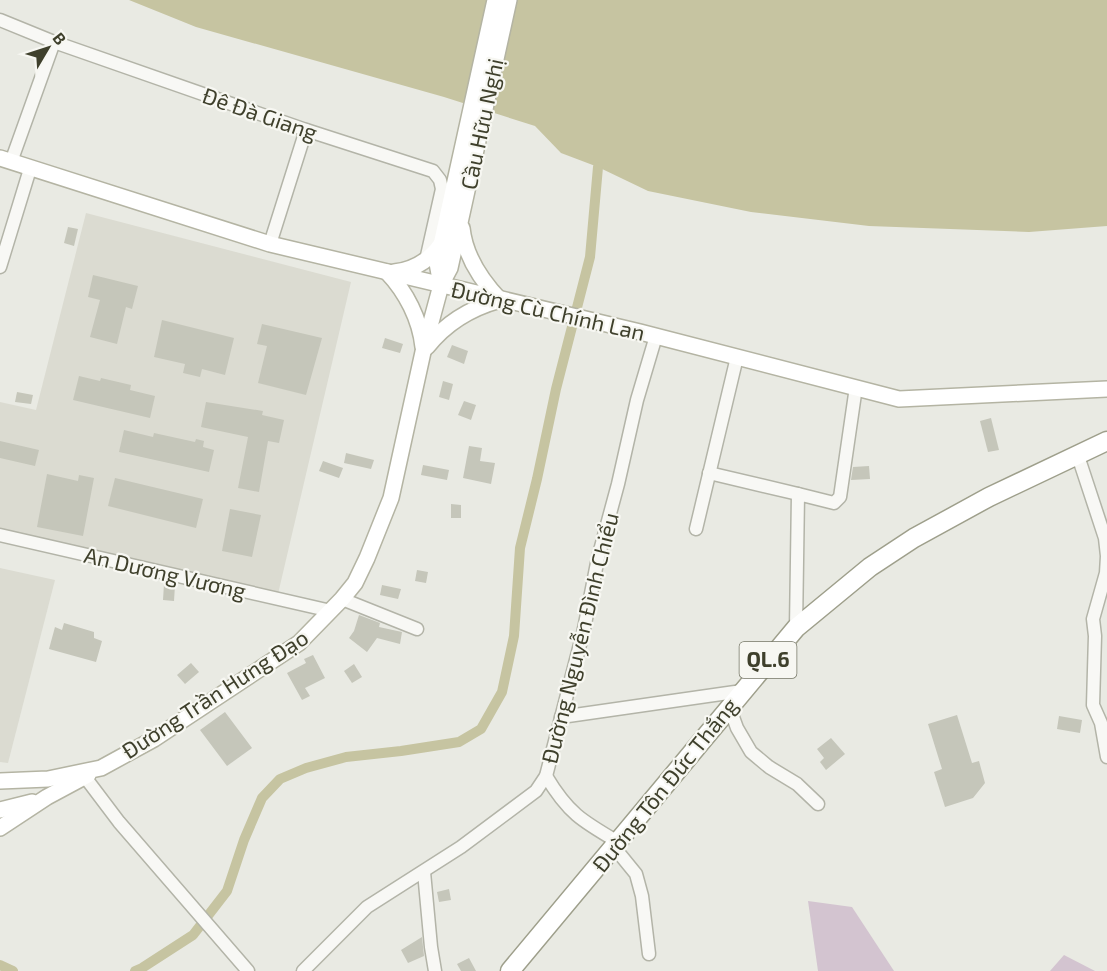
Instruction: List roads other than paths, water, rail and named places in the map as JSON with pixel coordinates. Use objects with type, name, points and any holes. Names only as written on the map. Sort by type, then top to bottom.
[{"type":"highway","name":"Đường Tôn Đức Thắng","points":[[510,971],[796,628],[870,567],[914,538],[989,497],[1106,441]]},
{"type":"main road","name":"Cầu Hữu Nghị","points":[[448,246],[495,0]]},
{"type":"main road","name":"Cầu Hữu Nghị","points":[[448,246],[461,218],[509,0]]},
{"type":"main road","name":"Đường Cù Chính Lan","points":[[6,160],[270,244],[640,332],[899,399],[1101,389]]},
{"type":"main road","points":[[423,352],[438,334],[456,320],[476,308],[500,300],[469,256],[461,218]]},
{"type":"main road","points":[[387,272],[408,270],[448,246]]},
{"type":"main road","name":"Đường Trần Hưng Đạo","points":[[0,781],[48,779],[101,768],[154,740],[299,644],[342,599],[355,582],[363,566],[391,498],[423,352],[441,285],[437,263],[448,246]]},
{"type":"main road","points":[[387,272],[401,290],[413,312],[421,335],[423,352]]},
{"type":"main road","points":[[0,828],[101,768]]},
{"type":"main road","points":[[0,810],[47,798]]},
{"type":"street","name":"Đê Đà Giang","points":[[0,20],[54,42],[436,173],[442,189],[426,260]]},
{"type":"street","points":[[6,160],[54,42]]},
{"type":"street","points":[[270,244],[306,130]]},
{"type":"street","points":[[0,267],[30,169]]},
{"type":"street","name":"Đường Nguyễn Đình Chiểu","points":[[303,971],[367,907],[461,847],[536,791],[546,776],[584,629],[598,558],[637,400],[656,336]]},
{"type":"street","points":[[696,529],[737,357]]},
{"type":"street","points":[[709,473],[834,503],[840,497],[856,387]]},
{"type":"street","points":[[1078,456],[1105,538],[1107,556],[1106,573],[1093,619],[1095,636],[1093,705],[1101,723],[1107,758]]},
{"type":"street","points":[[796,628],[798,494]]},
{"type":"street","name":"An Dương Vương","points":[[0,535],[331,611]]},
{"type":"street","points":[[342,599],[417,629]]},
{"type":"street","points":[[561,717],[742,691]]},
{"type":"street","points":[[729,706],[737,728],[751,752],[759,760],[797,784],[818,804]]},
{"type":"street","points":[[546,776],[569,809],[616,844],[636,874],[642,896],[649,954]]},
{"type":"street","points":[[85,777],[118,822],[248,971]]},
{"type":"street","points":[[424,872],[435,971]]},
{"type":"waterway","points":[[135,971],[193,935],[227,891],[244,840],[262,798],[280,779],[306,768],[346,757],[459,742],[481,729],[502,692],[514,636],[520,548],[556,389],[590,257],[598,167]]},
{"type":"waterway","points":[[0,965],[13,971]]}]
